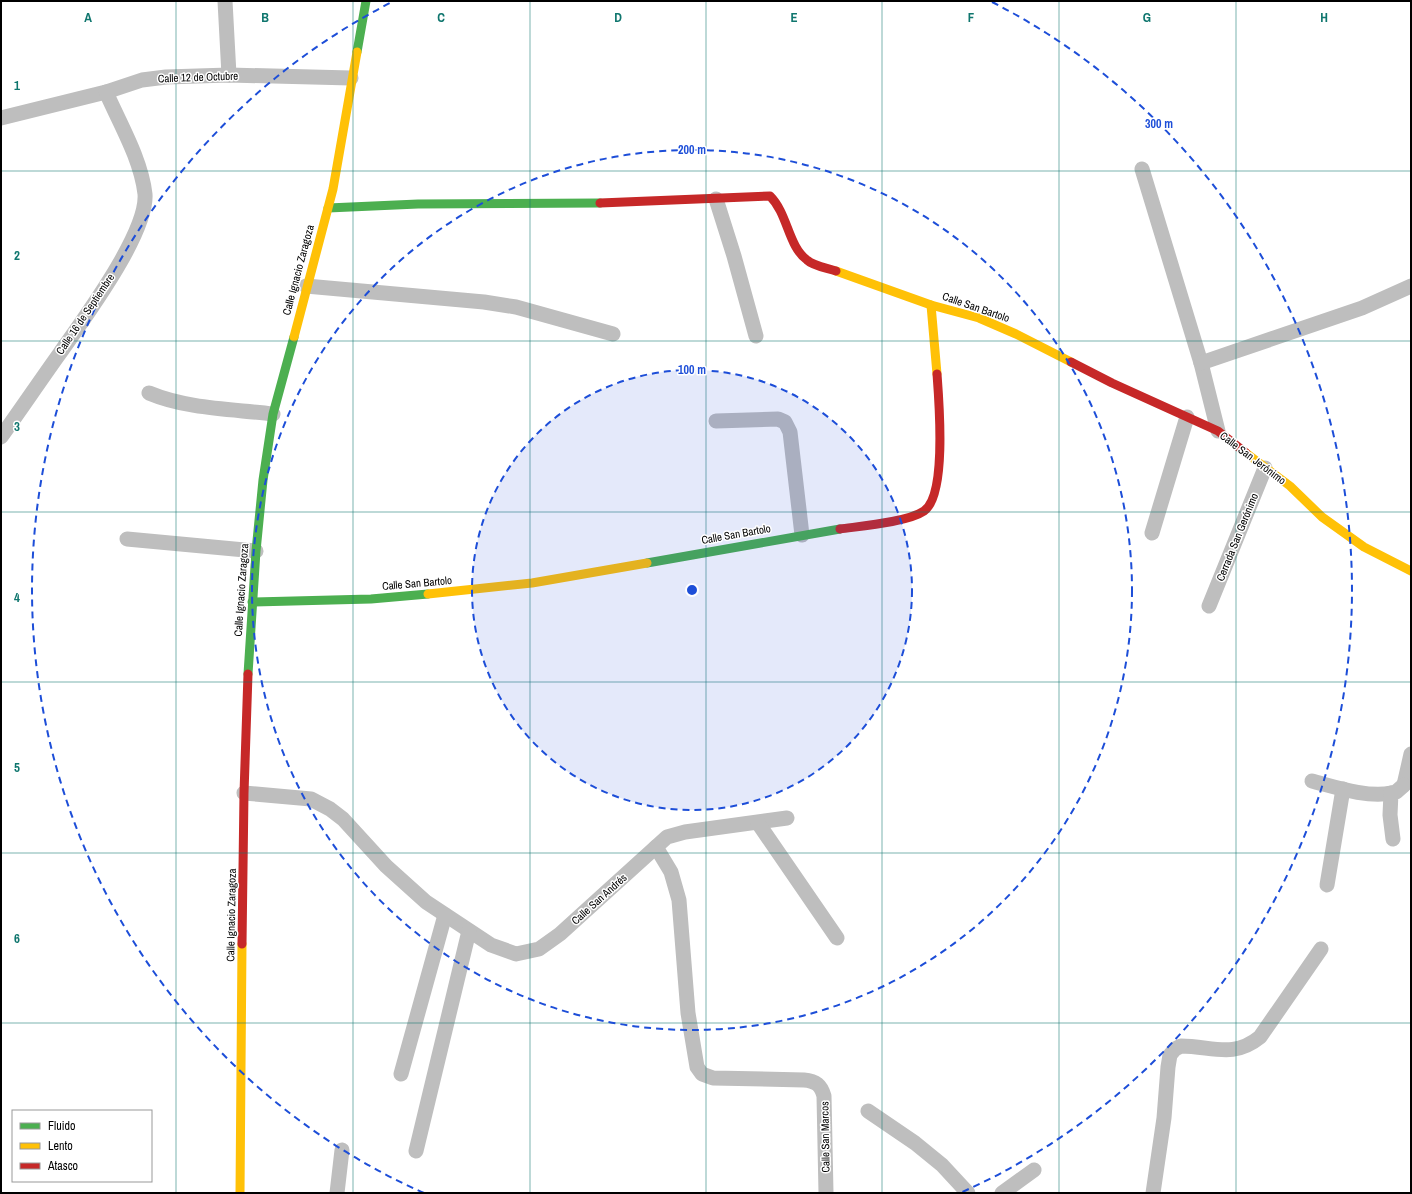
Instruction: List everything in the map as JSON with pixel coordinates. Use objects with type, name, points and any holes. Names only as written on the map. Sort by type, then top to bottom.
[{"type":"street","points":[[225,1],[229,75]]},
{"type":"street","name":"Calle Ignacio Zaragoza","points":[[240,1193],[244,793],[252,602],[263,480],[273,414],[328,208],[366,1]]},
{"type":"street","name":"Calle 12 de Octubre","points":[[1,118],[106,92],[142,80],[166,77],[229,75],[351,78]]},
{"type":"street","name":"Calle 16 de Septiembre","points":[[1,437],[106,288],[137,228],[143,211],[145,195],[137,162],[106,92]]},
{"type":"street","points":[[1142,169],[1200,363],[1218,431]]},
{"type":"street","points":[[328,208],[418,204],[563,204],[770,196],[781,207],[796,247],[808,261],[931,305]]},
{"type":"street","points":[[716,199],[734,256],[756,336]]},
{"type":"street","points":[[306,286],[484,302],[516,307],[613,334]]},
{"type":"street","points":[[1200,363],[1362,308],[1411,286]]},
{"type":"street","name":"Calle San Bartolo","points":[[252,602],[371,599],[524,584],[912,516],[925,511],[930,504],[938,476],[938,412],[931,305],[979,318],[1016,334]]},
{"type":"street","name":"Calle San Jerónimo","points":[[1016,334],[1112,383],[1218,431],[1306,500],[1322,517],[1364,547],[1411,571]]},
{"type":"street","points":[[149,393],[163,399],[179,402],[273,414]]},
{"type":"street","points":[[1152,533],[1187,417]]},
{"type":"street","points":[[716,421],[778,419],[785,422],[790,432],[802,535]]},
{"type":"street","name":"Cerrada San Gerónimo","points":[[1210,606],[1266,468]]},
{"type":"street","points":[[127,539],[256,550]]},
{"type":"street","points":[[1312,781],[1343,789],[1383,795],[1396,792],[1408,788],[1411,754]]},
{"type":"street","points":[[1327,886],[1343,789]]},
{"type":"street","name":"Calle San Andrés","points":[[244,793],[311,799],[330,808],[343,819],[386,866],[426,902],[469,932],[491,944],[516,954],[539,949],[560,934],[667,838],[677,834],[787,818]]},
{"type":"street","points":[[1391,793],[1390,816],[1393,839]]},
{"type":"street","points":[[758,823],[837,938]]},
{"type":"street","name":"Calle San Marcos","points":[[656,847],[671,872],[679,900],[688,1013],[694,1055],[700,1071],[707,1077],[713,1078],[804,1080],[818,1083],[824,1096],[826,1193]]},
{"type":"street","points":[[401,1074],[445,915]]},
{"type":"street","points":[[416,1151],[469,932]]},
{"type":"street","points":[[1153,1193],[1164,1118],[1170,1055],[1175,1049],[1181,1046],[1230,1050],[1242,1049],[1250,1045],[1260,1037],[1321,949]]},
{"type":"street","points":[[868,1111],[915,1143],[942,1164],[968,1193]]},
{"type":"street","points":[[337,1193],[342,1150]]},
{"type":"street","points":[[1002,1193],[1004,1190],[1034,1170]]},
{"type":"traffic: fast","points":[[357,52],[366,1]]},
{"type":"traffic: fast","points":[[328,208],[418,204],[600,203]]},
{"type":"traffic: fast","points":[[248,674],[256,551],[263,480],[273,414],[294,337]]},
{"type":"traffic: fast","points":[[647,563],[840,529]]},
{"type":"traffic: fast","points":[[252,602],[371,599],[428,594]]},
{"type":"traffic: slow","points":[[294,337],[333,189],[357,52]]},
{"type":"traffic: slow","points":[[836,271],[931,305],[979,318],[1016,334],[1071,362]]},
{"type":"traffic: slow","points":[[931,305],[937,374]]},
{"type":"traffic: slow","points":[[1246,453],[1290,486],[1322,517],[1364,547],[1411,571]]},
{"type":"traffic: slow","points":[[428,594],[532,583],[647,563]]},
{"type":"traffic: slow","points":[[240,1193],[242,944]]},
{"type":"traffic: jam","points":[[600,203],[770,196],[781,212],[796,247],[801,254],[813,264],[836,271]]},
{"type":"traffic: jam","points":[[1071,362],[1112,383],[1218,431],[1246,453]]},
{"type":"traffic: jam","points":[[840,529],[884,523],[907,518],[924,511],[931,502],[936,487],[940,447],[937,374]]},
{"type":"traffic: jam","points":[[242,944],[244,793],[248,674]]}]
